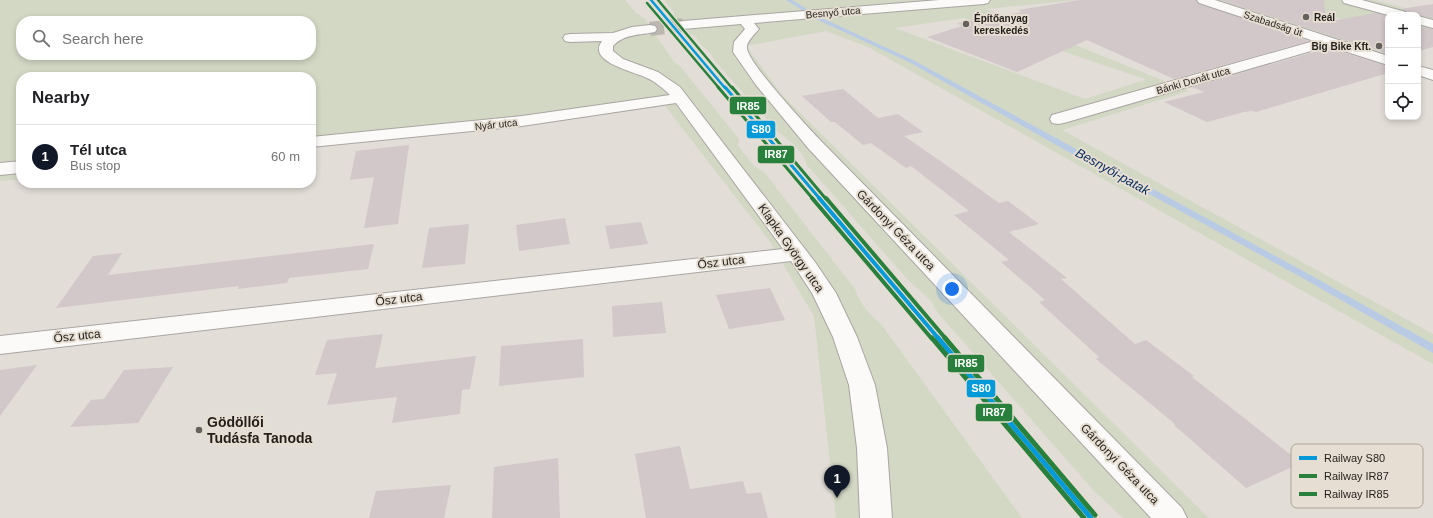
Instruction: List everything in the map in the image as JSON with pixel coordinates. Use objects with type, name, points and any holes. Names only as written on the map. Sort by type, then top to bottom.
[{"type":"street","name":"Besnyő utca","points":[[683,25],[984,0]]},
{"type":"street","name":"Szabadság út","points":[[1203,0],[1385,60]]},
{"type":"street","points":[[1348,0],[1390,12]]},
{"type":"street","name":"Gárdonyi Géza utca","points":[[744,19],[752,29],[740,42],[740,52],[761,82],[814,144],[1171,518]]},
{"type":"street","points":[[1421,21],[1433,24]]},
{"type":"street","points":[[570,38],[616,37],[632,31],[650,28]]},
{"type":"street","name":"Klapka György utca","points":[[616,37],[606,45],[606,53],[613,59],[653,75],[665,82],[680,98],[798,254],[824,294],[845,337],[862,385],[872,448],[876,518]]},
{"type":"street","name":"Bánki Donát utca","points":[[1058,119],[1329,41]]},
{"type":"street","points":[[1421,71],[1433,75]]},
{"type":"street","name":"Nyár utca","points":[[316,142],[522,121],[680,98]]},
{"type":"street","points":[[0,169],[16,167]]},
{"type":"street","name":"Ősz utca","points":[[0,345],[798,254]]},
{"type":"green space","points":[[0,0],[625,0],[636,13],[645,19],[674,62],[680,66],[739,139],[738,146],[754,166],[764,172],[855,289],[866,309],[881,324],[1022,518],[836,518],[814,316],[768,239],[665,106],[573,119],[316,146],[316,72],[16,72],[16,179],[0,181]]},
{"type":"green space","points":[[664,0],[1078,0],[986,9],[1189,91],[1062,130],[1433,334],[1433,364],[868,47],[826,31],[746,46],[783,96],[1209,518],[1123,518],[1094,491],[938,313],[930,300],[908,280],[807,165],[803,156],[796,147],[779,133],[715,61],[710,53],[700,44],[696,36],[691,35],[674,15],[674,12]],"holes":[[[964,18],[1145,79],[1085,99],[895,28]]]},
{"type":"green space","points":[[1190,0],[1227,0],[1318,30],[1351,22],[1281,0],[1376,0],[1419,12],[1385,12],[1385,35],[1354,43],[1385,53],[1385,65]]},
{"type":"green space","points":[[1421,13],[1433,16],[1433,47],[1421,44]]},
{"type":"building","points":[[1080,0],[1196,0],[1199,4],[1309,41],[1174,79],[1087,40],[1017,72],[927,37],[962,26],[957,23],[1022,12],[1018,10]]},
{"type":"building","points":[[1220,0],[1324,0],[1326,22],[1376,13],[1385,15],[1385,53]]},
{"type":"building","points":[[1433,4],[1433,18],[1421,16],[1421,12],[1406,12],[1401,9]]},
{"type":"building","points":[[1421,27],[1433,29],[1433,47],[1421,50]]},
{"type":"building","points":[[1328,48],[1385,65],[1385,74],[1256,112],[1244,112],[1207,122],[1164,102],[1204,92],[1192,87]]},
{"type":"building","points":[[843,89],[878,118],[898,114],[923,132],[904,136],[999,203],[1008,201],[1039,224],[1009,232],[1067,278],[1061,279],[1135,344],[1146,340],[1194,376],[1192,377],[1291,455],[1291,468],[1246,488],[1174,425],[1175,424],[1096,359],[1099,357],[1039,302],[1045,300],[1001,262],[1009,260],[954,215],[969,211],[911,166],[906,168],[871,143],[863,145],[835,122],[831,122],[802,96]]},
{"type":"building","points":[[409,145],[398,224],[364,228],[374,177],[350,180],[356,151]]},
{"type":"building","points":[[565,218],[570,244],[519,251],[516,225]]},
{"type":"building","points":[[641,222],[648,244],[610,249],[605,226]]},
{"type":"building","points":[[469,224],[465,264],[422,268],[429,228]]},
{"type":"building","points":[[374,244],[368,269],[289,278],[287,283],[238,289],[239,286],[56,308],[93,256],[122,253],[108,275]]},
{"type":"building","points":[[770,288],[785,320],[729,329],[716,295]]},
{"type":"building","points":[[662,302],[666,333],[613,337],[612,306]]},
{"type":"building","points":[[383,334],[375,368],[476,356],[470,389],[462,390],[460,414],[392,423],[397,397],[327,405],[337,373],[315,375],[327,340]]},
{"type":"building","points":[[583,339],[584,377],[499,386],[501,346]]},
{"type":"building","points":[[37,365],[0,416],[0,370]]},
{"type":"building","points":[[173,367],[138,423],[70,427],[91,400],[104,399],[124,370]]},
{"type":"building","points":[[680,446],[690,489],[743,481],[747,494],[761,492],[768,518],[646,518],[635,454]]},
{"type":"building","points":[[558,458],[560,518],[492,518],[494,467]]},
{"type":"building","points":[[451,485],[444,518],[369,518],[376,491]]},
{"type":"waterway","name":"Besnyői-patak","points":[[788,0],[820,19],[911,61],[1084,157],[1132,181],[1302,274],[1433,349]]},
{"type":"tunnel","points":[[650,29],[683,25]]},
{"type":"rail line","name":"S80","points":[[651,0],[1091,518]]},
{"type":"rail line","name":"IR85","points":[[658,0],[1095,515]]},
{"type":"rail line","name":"IR87","points":[[647,3],[1084,518]]},
{"type":"place","name":"Reál","points":[[1306,17]]},
{"type":"place","name":"Építőanyag kereskedés","points":[[966,24]]},
{"type":"place","name":"Big Bike Kft.","points":[[1379,46]]},
{"type":"place","name":"Gödöllői Tudásfa Tanoda","points":[[199,430]]},
{"type":"place","name":"Tél utca","points":[[837,498]]}]
